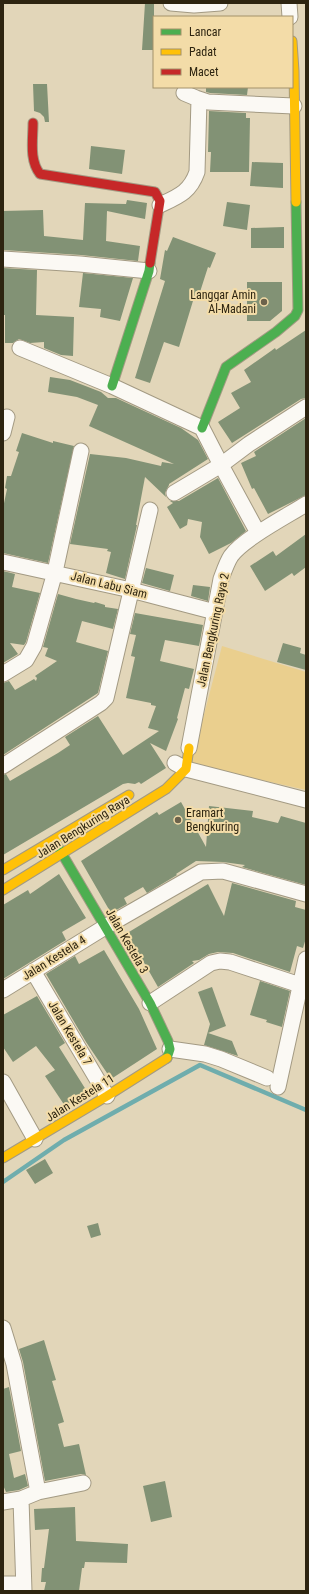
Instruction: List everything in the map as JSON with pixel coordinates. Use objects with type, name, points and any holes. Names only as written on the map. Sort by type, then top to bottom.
[{"type":"street","points":[[171,3],[194,5],[220,3]]},
{"type":"street","points":[[289,3],[290,16]]},
{"type":"street","points":[[202,428],[226,367],[276,332],[295,316],[298,310],[301,270],[293,56]]},
{"type":"street","points":[[184,92],[208,102],[294,106]]},
{"type":"street","points":[[160,205],[182,195],[194,180],[197,172],[199,99]]},
{"type":"street","points":[[33,124],[34,162],[37,171],[40,174],[155,192],[159,197],[160,205],[149,271],[112,386]]},
{"type":"street","points":[[3,259],[80,264],[149,271]]},
{"type":"street","points":[[20,348],[112,386],[202,428],[220,465],[258,533]]},
{"type":"street","points":[[174,493],[220,465],[306,407]]},
{"type":"street","points":[[3,433],[7,417]]},
{"type":"street","points":[[3,674],[26,660],[31,654],[55,572],[81,451]]},
{"type":"street","name":"Jalan Bengkuring Raya 2","points":[[177,766],[189,748],[221,579],[231,556],[237,549],[258,533],[306,504]]},
{"type":"street","points":[[3,766],[101,703],[106,698],[150,510]]},
{"type":"street","name":"Jalan Labu Siam","points":[[3,562],[55,572],[215,612]]},
{"type":"street","points":[[177,766],[306,800]]},
{"type":"street","name":"Jalan Bengkuring Raya","points":[[3,890],[166,789],[175,781],[177,766]]},
{"type":"street","name":"Jalan Bengkuring Raya","points":[[3,870],[136,791]]},
{"type":"street","name":"Jalan Kestela 3","points":[[54,840],[150,1003],[168,1041],[169,1053]]},
{"type":"street","name":"Jalan Kestela 4","points":[[3,990],[105,927],[201,872],[223,871],[306,894]]},
{"type":"street","points":[[169,1053],[205,1054],[222,1059],[272,1082],[300,985],[306,958]]},
{"type":"street","points":[[150,1003],[211,963],[220,961],[230,962],[300,985]]},
{"type":"street","name":"Jalan Kestela 7","points":[[33,971],[107,1096]]},
{"type":"street","name":"Jalan Kestela 11","points":[[3,1158],[107,1096],[169,1053]]},
{"type":"street","points":[[3,1082],[35,1140]]},
{"type":"street","points":[[3,1328],[6,1348],[14,1364],[38,1492]]},
{"type":"street","points":[[3,1502],[21,1499],[38,1492],[83,1483]]},
{"type":"street","points":[[14,1586],[21,1499]]},
{"type":"shaded area","points":[[222,646],[306,672],[306,790],[191,764]]},
{"type":"building","points":[[145,3],[154,3],[153,50],[142,50]]},
{"type":"building","points":[[33,84],[47,84],[49,122],[45,122],[44,117],[40,113],[34,111]]},
{"type":"building","points":[[206,88],[248,88],[247,95],[206,92]]},
{"type":"building","points":[[209,111],[246,113],[246,118],[250,118],[249,172],[210,172],[211,152],[208,152]]},
{"type":"building","points":[[91,146],[125,150],[122,174],[89,169]]},
{"type":"building","points":[[252,162],[283,163],[283,188],[250,186]]},
{"type":"building","points":[[127,200],[147,203],[145,219],[107,211],[106,241],[140,246],[138,261],[81,255],[3,250],[3,211],[43,210],[44,236],[83,240],[85,203],[126,204]]},
{"type":"building","points":[[227,202],[250,205],[247,230],[223,226]]},
{"type":"building","points":[[284,227],[284,248],[251,248],[251,228]]},
{"type":"building","points":[[173,237],[216,253],[210,268],[208,267],[200,292],[196,291],[179,347],[164,342],[150,383],[135,378],[165,281],[160,279],[165,250],[167,251]]},
{"type":"building","points":[[3,268],[37,270],[36,315],[74,317],[73,356],[61,355],[44,348],[44,342],[30,343],[19,339],[13,343],[5,343],[5,315],[3,315]]},
{"type":"building","points":[[83,273],[133,278],[120,321],[100,317],[101,309],[79,307]]},
{"type":"building","name":"Langgar Amin Al-Madani","points":[[247,282],[282,282],[282,311],[270,321],[247,321]]},
{"type":"building","points":[[306,330],[306,398],[301,399],[232,443],[218,422],[240,408],[231,393],[251,382],[244,370],[275,348],[276,350]]},
{"type":"building","points":[[50,377],[70,380],[101,392],[108,398],[116,398],[181,428],[198,440],[208,459],[169,484],[165,493],[166,497],[145,477],[137,525],[125,579],[106,573],[111,552],[107,551],[108,549],[70,544],[90,454],[126,458],[161,466],[162,462],[174,464],[89,426],[98,405],[77,397],[48,392]]},
{"type":"building","points":[[306,418],[306,495],[268,514],[254,488],[252,489],[241,463],[256,456],[254,452]]},
{"type":"building","points":[[22,433],[53,443],[53,441],[74,446],[48,563],[3,553],[3,508],[7,489],[5,488],[7,476],[11,476],[19,452],[16,451]]},
{"type":"building","points":[[218,478],[246,531],[231,543],[209,554],[200,537],[202,522],[188,519],[187,525],[180,529],[167,507],[173,503],[170,501],[179,501]]},
{"type":"building","points":[[306,534],[306,567],[294,576],[292,573],[265,591],[250,566],[273,551],[276,556]]},
{"type":"building","points":[[146,568],[174,575],[170,591],[142,583]]},
{"type":"building","points":[[3,571],[15,574],[12,587],[40,593],[26,642],[24,645],[10,643],[18,654],[3,663]]},
{"type":"building","points":[[193,585],[210,587],[208,601],[191,596]]},
{"type":"building","points":[[58,594],[95,602],[105,605],[105,607],[118,609],[113,629],[82,621],[76,642],[108,651],[98,693],[3,755],[3,683],[9,681],[15,690],[34,679],[36,681],[37,678],[35,676],[57,661],[45,656],[48,648],[43,647]]},
{"type":"building","points":[[135,613],[203,625],[199,646],[165,640],[160,661],[194,669],[189,689],[185,688],[178,719],[166,751],[150,743],[166,768],[141,784],[139,782],[135,784],[123,784],[3,855],[3,775],[6,774],[10,781],[58,753],[70,745],[65,737],[98,716],[123,755],[159,731],[148,728],[156,706],[151,705],[151,703],[126,698],[135,657],[131,656],[136,635],[130,634]]},
{"type":"building","points":[[283,643],[301,648],[300,653],[306,655],[306,670],[277,662]]},
{"type":"building","points":[[181,802],[206,847],[209,806],[253,811],[252,817],[278,823],[281,816],[306,823],[306,885],[242,867],[245,865],[223,862],[196,861],[176,874],[177,875],[147,893],[143,887],[124,898],[127,904],[111,913],[81,861],[157,812],[159,815]]},
{"type":"building","points":[[59,874],[86,918],[62,932],[66,940],[3,979],[3,905],[28,890],[30,894]]},
{"type":"building","points":[[232,883],[296,901],[295,907],[306,910],[306,938],[303,948],[297,946],[290,972],[233,953],[218,952],[209,954],[199,960],[192,961],[194,963],[158,987],[142,959],[139,960],[124,935],[208,884],[224,916]]},
{"type":"building","points":[[104,950],[139,1009],[157,1049],[111,1079],[86,1042],[46,974],[75,956],[79,964]]},
{"type":"building","points":[[260,981],[290,991],[282,1027],[266,1022],[267,1020],[250,1015]]},
{"type":"building","points":[[212,987],[226,1026],[208,1033],[232,1041],[238,1056],[204,1045],[210,1024],[198,992]]},
{"type":"building","points":[[37,996],[65,1043],[59,1047],[88,1093],[65,1106],[45,1076],[55,1070],[36,1046],[13,1062],[3,1047],[3,1015]]},
{"type":"building","points":[[45,1159],[53,1173],[35,1184],[26,1170]]},
{"type":"building","points":[[98,1223],[101,1235],[91,1238],[87,1226]]},
{"type":"building","points":[[44,1340],[56,1380],[52,1381],[64,1422],[58,1424],[64,1447],[79,1444],[86,1475],[81,1474],[45,1481],[23,1362],[19,1349]]},
{"type":"building","points":[[9,1387],[21,1451],[9,1454],[14,1478],[25,1474],[28,1486],[19,1490],[6,1492],[3,1485],[3,1389]]},
{"type":"building","points":[[165,1481],[172,1517],[151,1522],[143,1486]]},
{"type":"building","points":[[75,1507],[76,1541],[128,1544],[127,1563],[85,1562],[84,1568],[82,1568],[79,1591],[44,1591],[46,1582],[41,1582],[42,1568],[44,1568],[49,1529],[35,1530],[34,1509]]},
{"type":"waterway","points":[[3,1182],[64,1140],[200,1065],[306,1110]]},
{"type":"traffic: fast","points":[[202,428],[226,367],[276,332],[295,316],[298,310],[296,202]]},
{"type":"traffic: fast","points":[[112,386],[149,271],[150,263]]},
{"type":"traffic: fast","points":[[54,840],[150,1003],[168,1041],[170,1049],[167,1058]]},
{"type":"traffic: slow","points":[[293,56],[296,202]]},
{"type":"traffic: slow","points":[[3,890],[166,789],[186,769],[189,748]]},
{"type":"traffic: slow","points":[[3,870],[129,795]]},
{"type":"traffic: slow","points":[[3,1158],[107,1096],[167,1058]]},
{"type":"traffic: jam","points":[[33,123],[33,156],[34,163],[40,174],[155,192],[160,201],[150,263]]},
{"type":"place","name":"Langgar Amin Al-Madani","points":[[264,302]]},
{"type":"place","name":"Eramart Bengkuring","points":[[178,820]]}]
